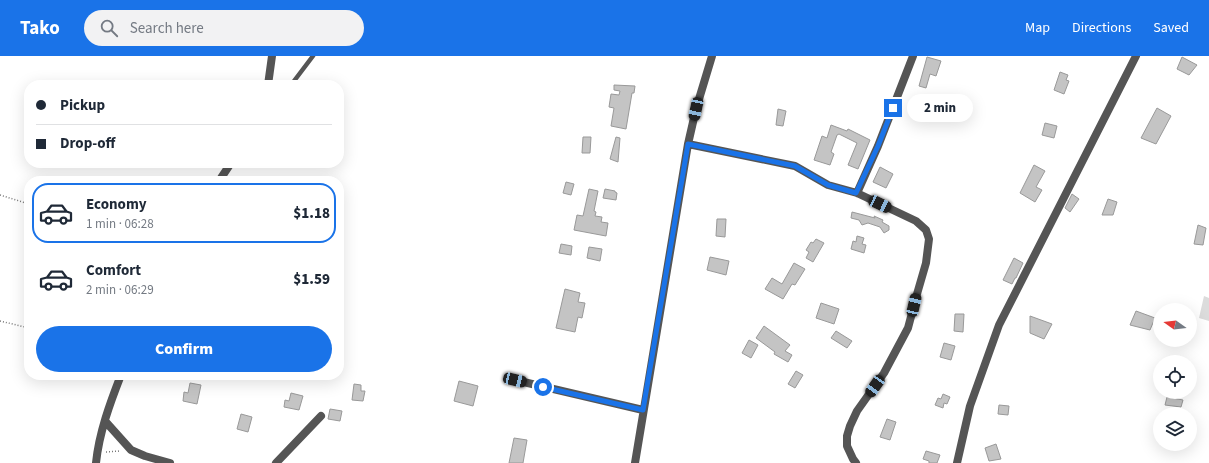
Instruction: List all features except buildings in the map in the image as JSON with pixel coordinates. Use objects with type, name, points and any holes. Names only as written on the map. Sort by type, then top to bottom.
[{"type":"street","points":[[269,80],[272,56]]},
{"type":"street","points":[[635,463],[688,144],[696,109],[712,56]]},
{"type":"street","points":[[856,193],[878,146],[913,56]]},
{"type":"street","points":[[956,463],[970,406],[999,325],[1136,56]]},
{"type":"street","points":[[688,144],[795,166],[828,185],[856,193],[916,221],[926,230],[929,239],[926,263],[908,328],[884,374],[857,411],[850,426],[847,436],[847,446],[853,460],[856,463]]},
{"type":"street","points":[[96,463],[96,454],[105,421],[119,380]]},
{"type":"street","points":[[515,380],[643,410]]},
{"type":"street","points":[[276,463],[321,416]]},
{"type":"street","points":[[105,421],[131,450],[145,456],[170,463]]},
{"type":"lane","points":[[296,80],[313,56]]},
{"type":"path","points":[[0,195],[24,202]]},
{"type":"path","points":[[0,321],[24,327]]},
{"type":"path","points":[[96,454],[131,450]]},
{"type":"shaded area","points":[[1204,296],[1209,298],[1209,321],[1199,318]]},
{"type":"route","points":[[543,387],[643,410],[688,144],[795,166],[828,185],[856,193],[878,146],[893,108]]}]
